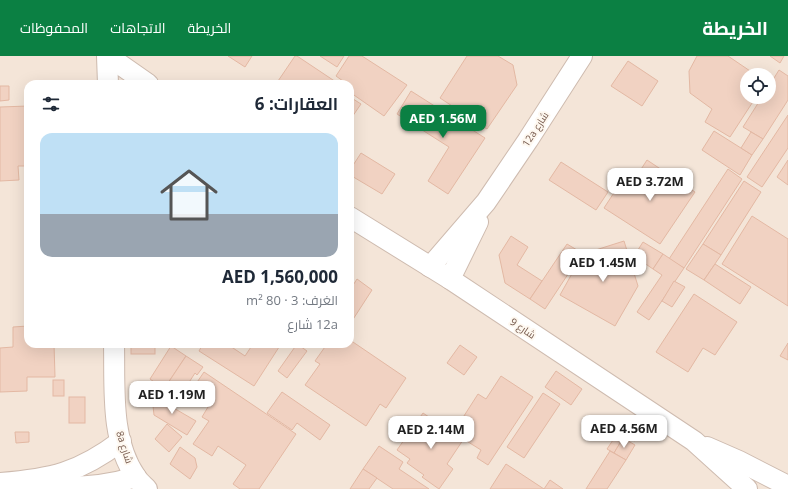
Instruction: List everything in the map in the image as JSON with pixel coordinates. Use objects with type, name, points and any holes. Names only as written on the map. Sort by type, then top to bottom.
[{"type":"street","points":[[108,56],[108,80]]},
{"type":"street","points":[[108,56],[142,80]]},
{"type":"street","name":"12a شارع","points":[[430,267],[486,202],[582,56]]},
{"type":"street","name":"12a شارع","points":[[450,279],[486,202]]},
{"type":"street","name":"شارع 9","points":[[354,220],[450,279],[694,441],[747,489]]},
{"type":"street","name":"8a شارع","points":[[114,348],[116,397],[121,441],[125,456],[141,483]]},
{"type":"street","points":[[0,482],[24,481],[66,473],[85,465],[104,454],[121,441]]},
{"type":"street","name":"شارع 9","points":[[694,441],[739,461],[788,486]]},
{"type":"street","points":[[24,481],[47,487],[69,488],[141,483]]},
{"type":"shaded area","points":[[0,56],[788,56],[788,489],[0,489]]},
{"type":"building","points":[[228,56],[252,56],[245,67]]},
{"type":"building","points":[[295,56],[297,56],[333,80],[279,80]]},
{"type":"building","points":[[320,56],[344,56],[337,67]]},
{"type":"building","points":[[349,56],[362,56],[407,85],[384,116],[354,95],[354,80],[342,80],[336,76]]},
{"type":"building","points":[[467,56],[498,56],[513,65],[517,85],[487,129],[440,98]]},
{"type":"building","points":[[697,56],[728,56],[746,68],[740,68],[740,104],[751,104],[730,137],[705,122],[712,109],[690,93],[689,71]]},
{"type":"building","points":[[770,56],[784,56],[780,63]]},
{"type":"building","points":[[628,61],[658,81],[642,106],[611,86]]},
{"type":"building","points":[[779,70],[788,76],[788,100],[763,139],[743,127],[758,104],[776,104],[776,75]]},
{"type":"building","points":[[0,86],[9,86],[9,100],[0,101]]},
{"type":"building","points":[[411,91],[485,138],[448,194],[428,181],[449,147],[397,114]]},
{"type":"building","points":[[354,100],[361,104],[354,114]]},
{"type":"building","points":[[24,106],[24,166],[18,166],[19,180],[0,181],[0,107]]},
{"type":"building","points":[[788,115],[788,148],[762,187],[747,177]]},
{"type":"building","points":[[714,131],[752,155],[740,175],[702,150]]},
{"type":"building","points":[[751,132],[763,139],[752,155],[741,148]]},
{"type":"building","points":[[361,153],[395,174],[382,194],[354,177],[354,164]]},
{"type":"building","points":[[647,160],[695,192],[660,244],[604,208],[619,185],[623,187],[632,174],[636,177]]},
{"type":"building","points":[[788,160],[788,185],[777,177]]},
{"type":"building","points":[[561,162],[608,192],[596,210],[549,180]]},
{"type":"building","points":[[728,169],[742,179],[684,268],[669,259]]},
{"type":"building","points":[[744,181],[761,192],[721,255],[703,244]]},
{"type":"building","points":[[752,216],[788,239],[788,306],[722,264]]},
{"type":"building","points":[[511,236],[528,247],[517,265],[542,281],[530,299],[505,283],[499,255]]},
{"type":"building","points":[[624,241],[638,286],[615,326],[560,295],[583,254]]},
{"type":"building","points":[[643,242],[663,254],[653,269],[634,256]]},
{"type":"building","points":[[567,244],[582,253],[545,309],[530,299]]},
{"type":"building","points":[[703,244],[721,255],[704,280],[686,269]]},
{"type":"building","points":[[663,254],[684,268],[649,320],[637,312],[662,275],[653,269]]},
{"type":"building","points":[[715,264],[751,287],[740,304],[704,280]]},
{"type":"building","points":[[357,279],[372,290],[354,318],[354,284]]},
{"type":"building","points":[[674,281],[685,287],[672,307],[662,301]]},
{"type":"building","points":[[694,294],[737,322],[715,355],[703,348],[688,372],[656,352]]},
{"type":"building","points":[[24,326],[24,348],[54,348],[55,377],[27,377],[27,391],[0,392],[0,348],[13,347],[13,327]]},
{"type":"building","points":[[354,343],[406,378],[386,408],[380,404],[366,426],[305,385],[320,364],[315,361],[324,348],[354,348]]},
{"type":"building","points":[[788,343],[788,360],[780,356]]},
{"type":"building","points":[[460,345],[477,357],[464,375],[447,363]]},
{"type":"building","points":[[131,348],[155,348],[155,354],[131,354]]},
{"type":"building","points":[[170,348],[174,348],[186,356],[164,389],[150,379]]},
{"type":"building","points":[[201,348],[233,348],[245,356],[250,348],[278,348],[254,386],[199,351]]},
{"type":"building","points":[[294,348],[303,348],[307,351],[287,378],[278,371]]},
{"type":"building","points":[[186,356],[203,367],[197,375],[195,373],[179,398],[164,389]]},
{"type":"building","points":[[556,371],[582,389],[571,405],[545,387]]},
{"type":"building","points":[[204,372],[296,434],[259,489],[240,489],[233,484],[246,465],[218,446],[212,456],[193,444],[209,421],[202,417],[208,407],[189,394]]},
{"type":"building","points":[[501,376],[533,397],[488,465],[477,458],[481,450],[465,440],[473,426],[462,419],[478,394],[486,399]]},
{"type":"building","points":[[53,380],[64,380],[64,396],[53,396]]},
{"type":"building","points":[[282,392],[330,425],[320,440],[297,423],[292,430],[267,413]]},
{"type":"building","points":[[543,393],[560,404],[524,458],[507,447]]},
{"type":"building","points":[[69,397],[85,397],[85,423],[69,423]]},
{"type":"building","points":[[152,397],[168,397],[165,403],[196,421],[187,435],[154,415]]},
{"type":"building","points":[[423,413],[463,440],[447,464],[453,469],[439,489],[422,477],[424,475],[407,463],[410,459],[397,450]]},
{"type":"building","points":[[626,417],[643,428],[635,441],[617,430]]},
{"type":"building","points":[[167,424],[182,437],[169,452],[155,439]]},
{"type":"building","points":[[15,432],[29,432],[29,442],[16,443]]},
{"type":"building","points":[[617,434],[623,438],[614,453],[607,449]]},
{"type":"building","points":[[623,438],[635,445],[626,460],[614,453]]},
{"type":"building","points":[[379,446],[403,462],[399,469],[429,489],[393,489],[363,469]]},
{"type":"building","points":[[180,447],[195,458],[197,467],[190,479],[170,464]]},
{"type":"building","points":[[610,451],[626,460],[607,489],[586,489]]},
{"type":"building","points":[[506,464],[544,489],[490,489]]},
{"type":"building","points":[[363,469],[377,478],[369,489],[350,489]]},
{"type":"building","points":[[550,480],[563,489],[544,489]]}]
